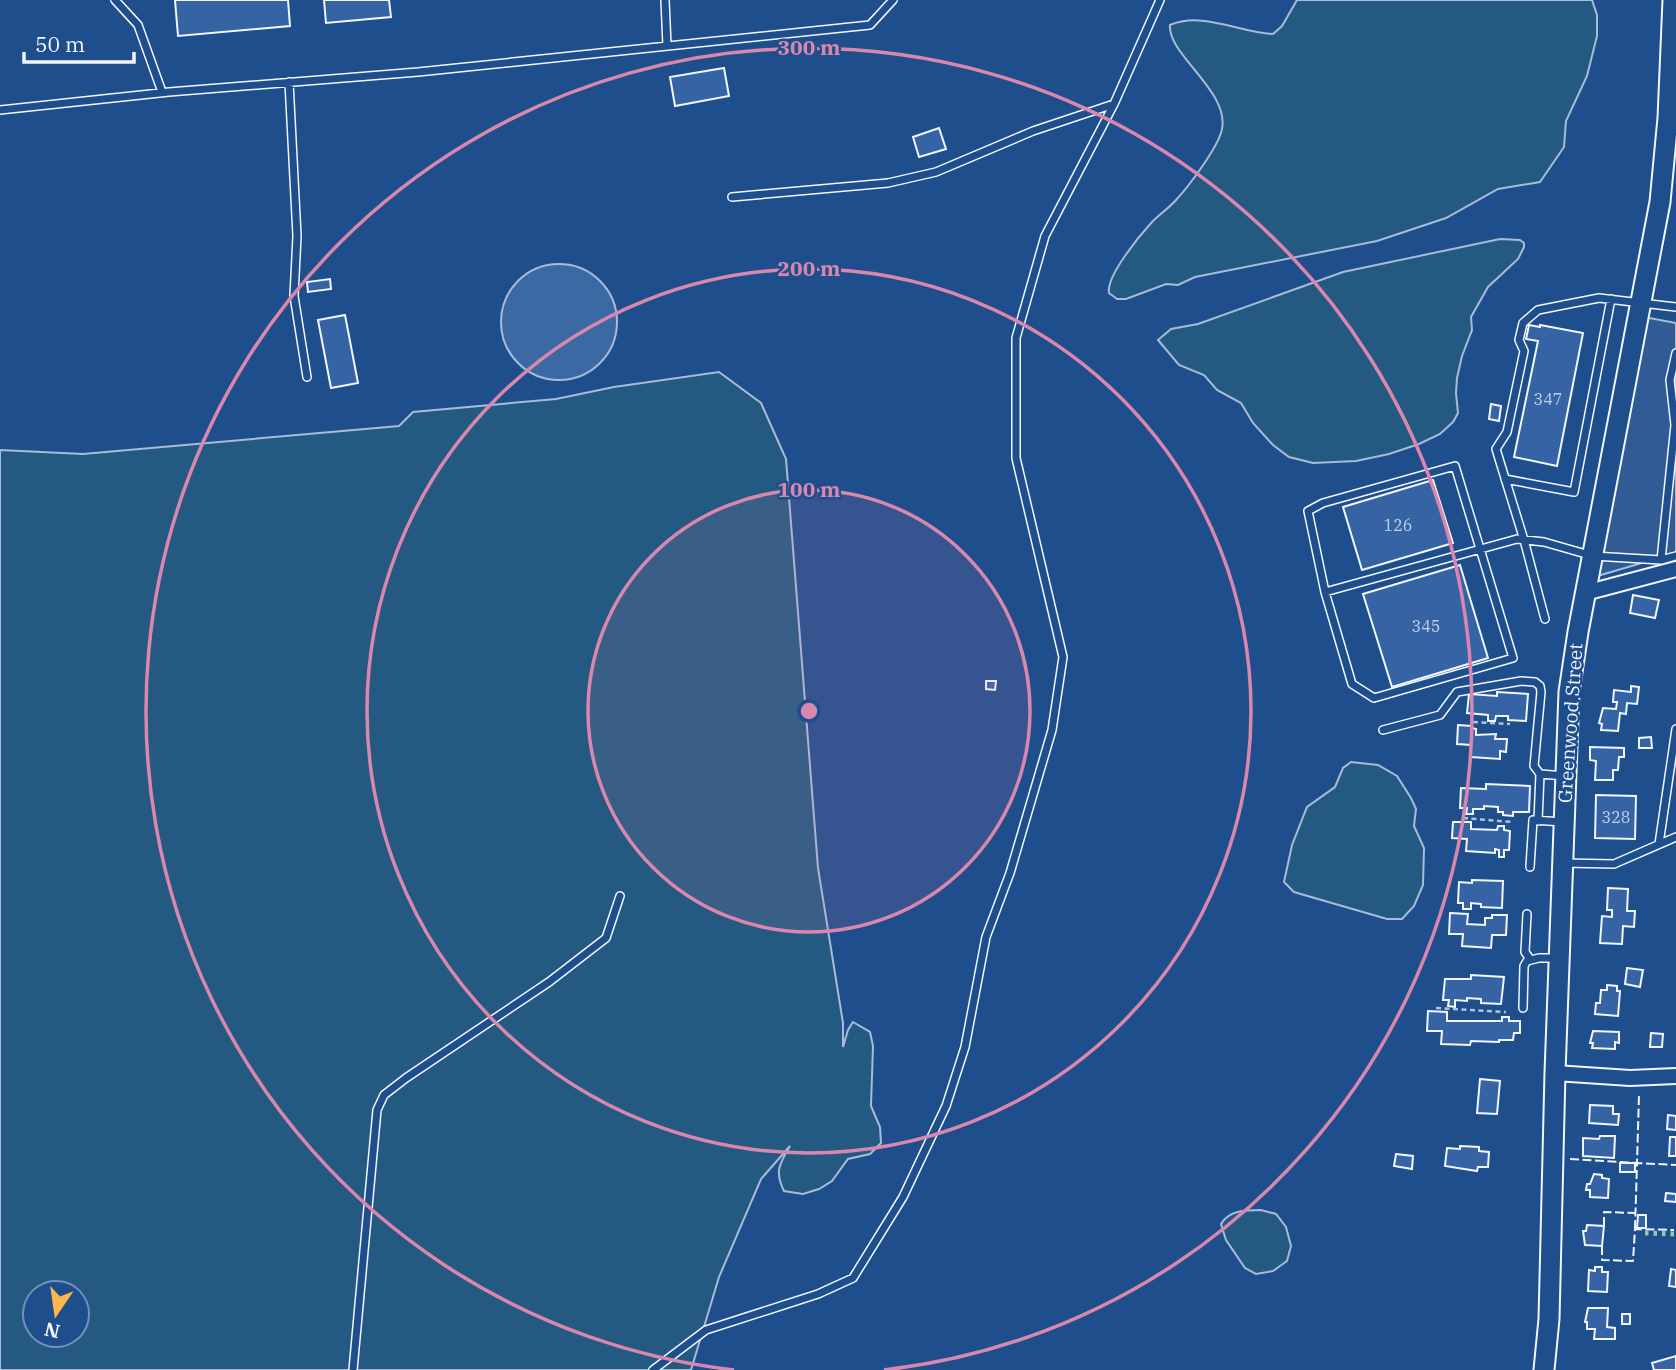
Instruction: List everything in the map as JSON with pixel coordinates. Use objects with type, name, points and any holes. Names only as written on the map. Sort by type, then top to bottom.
[{"type":"main road","name":"Greenwood Street","points":[[1544,1370],[1549,1319],[1563,822],[1571,677],[1663,186],[1673,74],[1673,0]]},
{"type":"street","points":[[1586,593],[1676,569]]},
{"type":"street","points":[[1555,1073],[1630,1078],[1676,1076]]},
{"type":"lane","points":[[115,0],[138,25],[162,92]]},
{"type":"lane","points":[[665,0],[667,46]]},
{"type":"lane","points":[[0,110],[162,92],[418,72],[870,25],[893,0]]},
{"type":"lane","points":[[653,1370],[706,1330],[818,1294],[853,1278],[903,1197],[946,1106],[965,1047],[986,937],[1010,873],[1052,730],[1063,657],[1016,458],[1016,338],[1045,236],[1114,104],[1160,0]]},
{"type":"lane","points":[[289,82],[297,236],[295,296],[307,377]]},
{"type":"lane","points":[[732,197],[888,183],[936,172],[1033,131],[1114,104]]},
{"type":"lane","points":[[1545,619],[1496,449],[1507,432],[1524,351],[1519,340],[1523,323],[1538,310],[1599,298],[1676,307]]},
{"type":"lane","points":[[1505,479],[1574,492],[1611,299]]},
{"type":"lane","points":[[1661,560],[1675,425],[1670,380],[1676,353]]},
{"type":"lane","points":[[1455,466],[1513,658],[1374,698],[1352,684],[1325,592],[1308,512],[1323,503],[1455,466]]},
{"type":"lane","points":[[1325,592],[1517,539],[1544,542],[1593,556],[1661,560],[1676,556]]},
{"type":"lane","points":[[1383,730],[1440,715],[1457,692],[1521,681],[1535,682],[1540,686],[1541,692],[1534,766],[1540,774],[1538,821]]},
{"type":"lane","points":[[1659,844],[1676,735]]},
{"type":"lane","points":[[1540,774],[1565,776]]},
{"type":"lane","points":[[1530,867],[1533,820],[1563,822]]},
{"type":"lane","points":[[1562,863],[1614,864],[1676,837]]},
{"type":"lane","points":[[353,1370],[377,1110],[384,1095],[549,982],[606,938],[620,896]]},
{"type":"lane","points":[[1527,915],[1525,953],[1530,959]]},
{"type":"lane","points":[[1523,1008],[1524,966],[1530,959],[1559,958]]},
{"type":"path","points":[[1473,722],[1510,724]]},
{"type":"path","points":[[1463,818],[1512,822]]},
{"type":"path","points":[[1436,1008],[1506,1012]]},
{"type":"shaded area","points":[[1297,0],[1592,0],[1597,15],[1597,36],[1587,76],[1566,121],[1564,147],[1540,182],[1498,189],[1446,218],[1377,241],[1195,277],[1178,285],[1166,284],[1126,299],[1117,299],[1109,293],[1109,286],[1118,266],[1147,228],[1188,186],[1208,158],[1221,133],[1222,118],[1218,104],[1179,49],[1172,37],[1170,25],[1183,21],[1208,21],[1273,34],[1282,26]]},
{"type":"shaded area","points":[[1500,239],[1520,240],[1524,247],[1518,259],[1488,287],[1471,317],[1472,330],[1457,378],[1458,413],[1440,434],[1389,454],[1356,461],[1313,463],[1289,457],[1273,445],[1253,423],[1241,403],[1217,390],[1204,375],[1179,365],[1158,340],[1171,329],[1198,324],[1343,272]]},
{"type":"shaded area","points":[[559,264],[581,268],[600,281],[613,300],[617,322],[613,344],[600,363],[581,376],[559,380],[537,376],[518,363],[505,344],[501,322],[505,300],[518,281],[537,268]]},
{"type":"shaded area","points":[[1644,317],[1676,323],[1676,553],[1594,577]]},
{"type":"shaded area","points":[[719,372],[761,403],[786,459],[818,868],[843,1023],[843,1047],[853,1022],[870,1032],[873,1046],[871,1106],[880,1127],[881,1143],[870,1154],[848,1159],[832,1181],[803,1194],[784,1191],[779,1178],[781,1162],[790,1146],[761,1179],[719,1277],[691,1370],[0,1370],[0,450],[83,454],[399,426],[413,412],[556,399],[614,387]]},
{"type":"shaded area","points":[[1351,762],[1378,765],[1397,776],[1416,809],[1414,826],[1424,848],[1423,885],[1414,906],[1402,919],[1387,919],[1294,892],[1284,882],[1292,845],[1307,807],[1335,787],[1343,768]]},
{"type":"shaded area","points":[[1261,1210],[1276,1214],[1286,1227],[1291,1246],[1287,1261],[1273,1271],[1256,1274],[1245,1268],[1226,1240],[1221,1224],[1233,1213]]},
{"type":"building","points":[[175,0],[288,0],[290,26],[178,36]]},
{"type":"building","points":[[324,0],[389,0],[391,17],[326,23]]},
{"type":"building","points":[[724,68],[729,96],[675,106],[670,77]]},
{"type":"building","points":[[939,128],[946,149],[919,157],[913,137]]},
{"type":"building","points":[[330,279],[331,289],[308,292],[307,282]]},
{"type":"building","points":[[345,315],[358,383],[331,388],[318,320]]},
{"type":"building","points":[[1529,325],[1583,333],[1557,466],[1514,457],[1538,341],[1526,339]]},
{"type":"building","points":[[1491,404],[1501,406],[1499,421],[1489,419]]},
{"type":"building","points":[[1433,480],[1453,543],[1362,570],[1343,507]]},
{"type":"building","points":[[1460,565],[1488,658],[1392,687],[1363,594]]},
{"type":"building","points":[[1633,595],[1659,600],[1655,618],[1630,613]]},
{"type":"building","points":[[986,681],[996,681],[995,690],[986,689]]},
{"type":"building","points":[[1631,686],[1639,687],[1637,704],[1627,703],[1626,714],[1620,713],[1618,731],[1601,730],[1602,724],[1599,723],[1603,708],[1616,709],[1617,702],[1613,702],[1614,690],[1631,692]]},
{"type":"building","points":[[1497,692],[1528,694],[1526,721],[1496,716],[1495,721],[1488,721],[1488,715],[1467,713],[1469,694],[1497,696]]},
{"type":"building","points":[[1458,725],[1472,726],[1476,729],[1476,735],[1496,734],[1495,739],[1507,739],[1506,752],[1500,751],[1500,759],[1471,757],[1471,745],[1457,744]]},
{"type":"building","points":[[1651,737],[1652,748],[1639,748],[1639,738]]},
{"type":"building","points":[[1590,747],[1624,748],[1624,757],[1619,757],[1618,770],[1613,770],[1613,780],[1595,780],[1596,761],[1590,760]]},
{"type":"building","points":[[1486,784],[1530,786],[1529,812],[1513,812],[1513,816],[1503,815],[1503,812],[1498,812],[1498,807],[1484,806],[1484,809],[1473,809],[1473,814],[1466,814],[1467,808],[1460,808],[1461,788],[1486,789]]},
{"type":"building","points":[[1596,795],[1636,796],[1635,839],[1595,838]]},
{"type":"building","points":[[1453,822],[1471,822],[1471,829],[1497,830],[1498,826],[1504,826],[1504,830],[1510,831],[1509,850],[1504,850],[1504,857],[1499,857],[1499,850],[1495,849],[1495,853],[1466,851],[1467,839],[1452,838]]},
{"type":"building","points":[[1472,880],[1503,881],[1502,908],[1481,907],[1481,904],[1471,903],[1471,909],[1463,909],[1463,903],[1458,903],[1459,882],[1472,883]]},
{"type":"building","points":[[1608,888],[1628,889],[1627,911],[1635,911],[1634,927],[1623,926],[1622,944],[1600,943],[1602,916],[1612,917],[1612,910],[1607,910]]},
{"type":"building","points":[[1450,913],[1468,914],[1467,924],[1485,925],[1485,918],[1507,915],[1506,935],[1492,935],[1491,948],[1462,946],[1463,934],[1449,934]]},
{"type":"building","points":[[1627,968],[1643,970],[1640,987],[1625,984]]},
{"type":"building","points":[[1471,975],[1504,977],[1501,1004],[1481,1003],[1481,999],[1467,998],[1467,1001],[1455,1000],[1455,1007],[1448,1006],[1449,1000],[1443,1000],[1445,979],[1471,979]]},
{"type":"building","points":[[1607,985],[1617,986],[1617,991],[1620,991],[1618,1016],[1595,1014],[1596,1003],[1600,1003],[1601,990],[1607,990]]},
{"type":"building","points":[[1428,1011],[1447,1012],[1447,1021],[1502,1021],[1502,1017],[1509,1017],[1509,1021],[1520,1021],[1520,1033],[1514,1033],[1513,1040],[1499,1042],[1441,1044],[1442,1031],[1427,1031]]},
{"type":"building","points":[[1593,1031],[1619,1032],[1619,1043],[1615,1042],[1615,1049],[1592,1048],[1593,1043],[1590,1043]]},
{"type":"building","points":[[1651,1033],[1663,1034],[1662,1047],[1650,1047]]},
{"type":"building","points":[[1480,1079],[1500,1081],[1497,1114],[1477,1113]]},
{"type":"building","points":[[1590,1105],[1613,1106],[1613,1114],[1619,1114],[1618,1125],[1589,1123]]},
{"type":"building","points":[[1668,1115],[1676,1116],[1676,1130],[1667,1129]]},
{"type":"building","points":[[1600,1136],[1615,1136],[1614,1158],[1583,1156],[1583,1138],[1599,1139]]},
{"type":"building","points":[[1670,1137],[1676,1137],[1676,1156],[1669,1156]]},
{"type":"building","points":[[1460,1146],[1479,1147],[1479,1151],[1489,1152],[1488,1167],[1478,1167],[1477,1171],[1445,1166],[1447,1148],[1460,1149]]},
{"type":"building","points":[[1396,1154],[1413,1156],[1412,1169],[1394,1166]]},
{"type":"building","points":[[1620,1163],[1635,1163],[1635,1172],[1620,1172]]},
{"type":"building","points":[[1594,1174],[1609,1179],[1608,1198],[1590,1197],[1590,1190],[1586,1190],[1587,1184],[1590,1184]]},
{"type":"building","points":[[1666,1193],[1676,1194],[1676,1202],[1665,1201]]},
{"type":"building","points":[[1638,1215],[1646,1215],[1646,1228],[1637,1228]]},
{"type":"building","points":[[1587,1225],[1604,1226],[1602,1246],[1585,1245],[1583,1231],[1586,1231]]},
{"type":"building","points":[[1595,1267],[1602,1267],[1602,1272],[1608,1272],[1607,1292],[1588,1291],[1589,1270],[1595,1271]]},
{"type":"building","points":[[1671,1269],[1676,1270],[1676,1287],[1669,1286]]},
{"type":"building","points":[[1588,1308],[1608,1308],[1607,1327],[1615,1328],[1615,1339],[1594,1339],[1595,1329],[1587,1329],[1585,1322]]},
{"type":"building","points":[[1622,1314],[1630,1314],[1630,1324],[1622,1324]]},
{"type":"building","points":[[1676,1356],[1676,1370],[1654,1370],[1652,1363]]},
{"type":"hedge","points":[[1645,1233],[1676,1234]]},
{"type":"fence","points":[[1570,1159],[1637,1163],[1639,1095]]},
{"type":"fence","points":[[1635,1229],[1637,1163],[1676,1165]]},
{"type":"fence","points":[[1604,1226],[1604,1212],[1635,1213]]},
{"type":"fence","points":[[1602,1246],[1602,1260],[1633,1261],[1635,1229],[1674,1230]]}]
